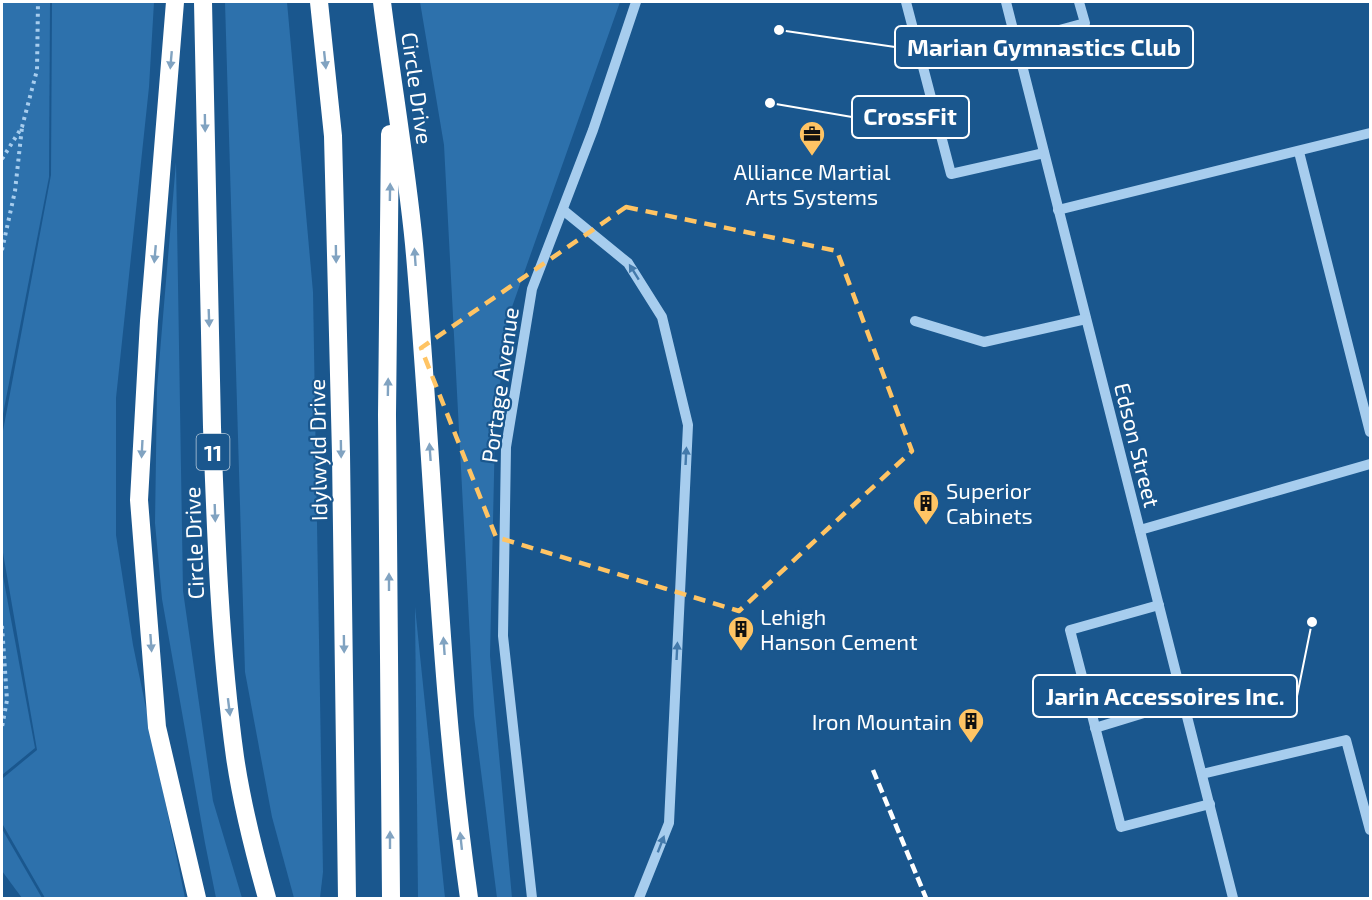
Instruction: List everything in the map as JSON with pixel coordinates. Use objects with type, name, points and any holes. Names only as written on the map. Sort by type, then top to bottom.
[{"type":"highway","points":[[175,2],[149,321],[140,500],[157,727],[197,898]]},
{"type":"highway","name":"Circle Drive","points":[[203,2],[208,279],[217,565],[223,657],[235,759],[250,837],[267,898]]},
{"type":"highway","name":"Idylwyld Drive","points":[[319,2],[333,136],[342,477],[347,898]]},
{"type":"highway","name":"Circle Drive","points":[[382,2],[414,243],[448,700],[469,898]]},
{"type":"highway","points":[[391,69],[387,427],[391,898]]},
{"type":"street","name":"Portage Avenue","points":[[532,898],[502,636],[507,447],[532,289],[593,130],[636,2]]},
{"type":"street","points":[[906,2],[951,174],[1044,153]]},
{"type":"street","name":"Edson Street","points":[[1006,2],[1233,898]]},
{"type":"street","points":[[1016,42],[1085,23],[1079,2]]},
{"type":"street","points":[[1058,210],[1371,134]]},
{"type":"street","points":[[1299,152],[1371,432]]},
{"type":"street","points":[[563,210],[628,263],[662,317],[688,425],[669,823],[639,898]]},
{"type":"street","points":[[915,321],[984,342],[1086,319]]},
{"type":"street","points":[[1140,530],[1371,464]]},
{"type":"street","points":[[1159,604],[1070,630],[1121,827],[1209,804]]},
{"type":"street","points":[[1095,728],[1183,701]]},
{"type":"street","points":[[1202,774],[1346,741],[1371,830]]},
{"type":"path","points":[[2,250],[15,191],[22,127],[37,70],[38,2]]},
{"type":"path","points":[[2,159],[22,127]]},
{"type":"path","points":[[2,626],[7,700],[2,727]]},
{"type":"highlighted area","points":[[626,207],[837,251],[912,451],[739,611],[496,537],[421,348]]},
{"type":"shaded area","points":[[2,2],[50,2],[49,177],[2,419]]},
{"type":"shaded area","points":[[52,2],[154,2],[149,87],[116,398],[116,535],[133,645],[185,898],[45,898],[3,825],[3,778],[37,750],[2,547],[2,436],[51,175]]},
{"type":"shaded area","points":[[225,2],[287,2],[313,292],[323,872],[320,898],[294,898],[272,817],[245,672]]},
{"type":"shaded area","points":[[420,2],[620,2],[507,321],[495,431],[490,656],[512,898],[497,898],[474,716],[444,145]]},
{"type":"shaded area","points":[[176,162],[183,591],[213,801],[242,898],[216,898],[162,599],[155,523],[157,388]]},
{"type":"shaded area","points":[[2,571],[35,748],[2,775]]},
{"type":"shaded area","points":[[415,607],[445,898],[418,898]]},
{"type":"shaded area","points":[[2,829],[42,898],[22,898],[2,871]]},
{"type":"railway","points":[[873,770],[926,898]]},
{"type":"place","name":"Marian Gymnastics Club","points":[[779,30]]},
{"type":"place","name":"CrossFit","points":[[770,103]]},
{"type":"place","name":"Alliance Martial Arts Systems","points":[[812,157]]},
{"type":"place","name":"Superior Cabinets","points":[[926,526]]},
{"type":"place","name":"Jarin Accessoires Inc.","points":[[1312,622]]},
{"type":"place","name":"Lehigh Hanson Cement","points":[[741,652]]},
{"type":"place","name":"Iron Mountain","points":[[971,744]]}]
